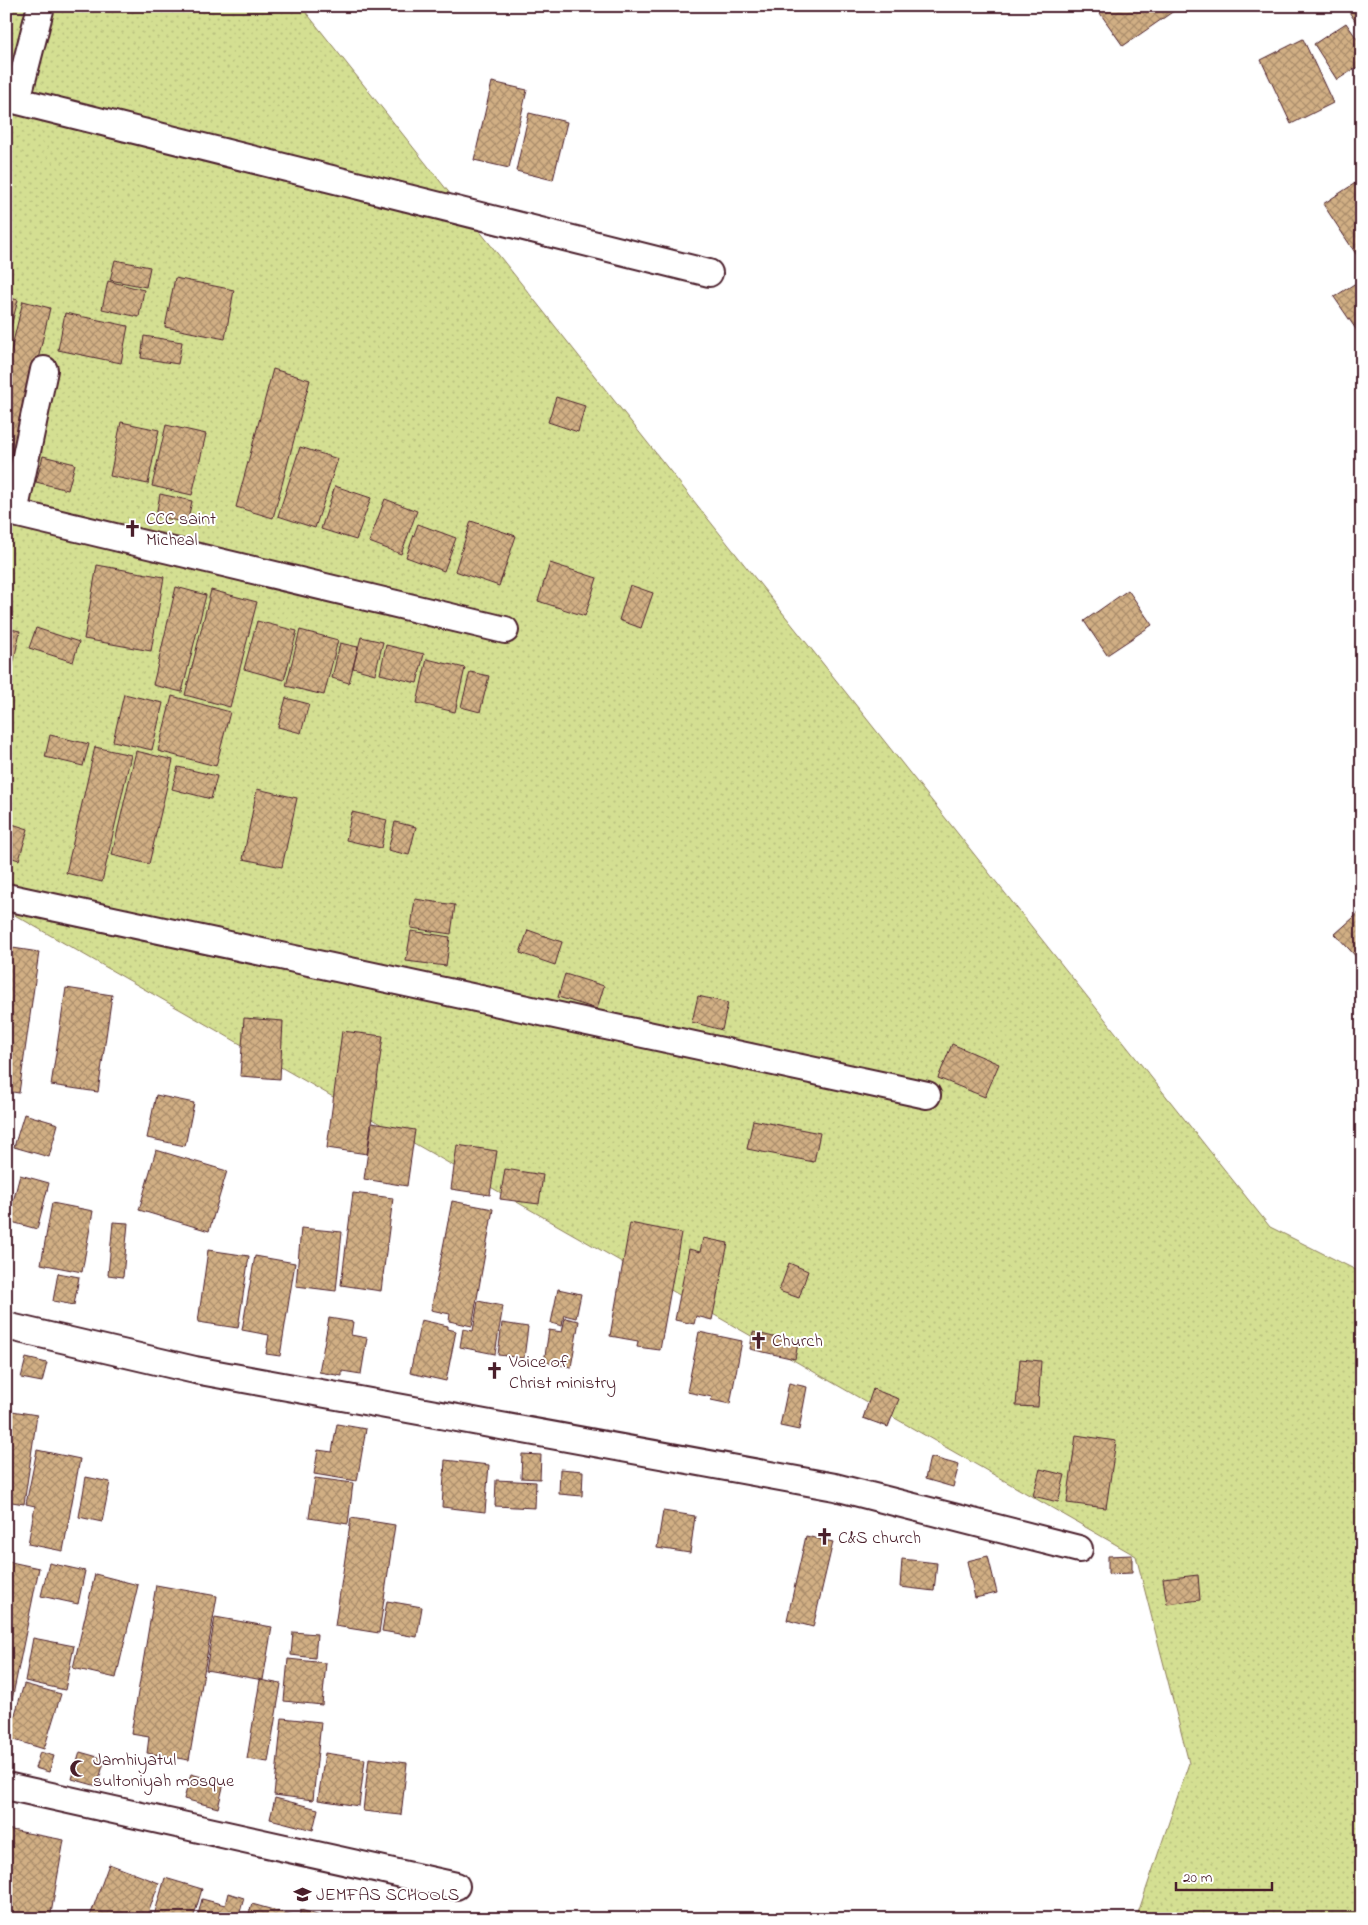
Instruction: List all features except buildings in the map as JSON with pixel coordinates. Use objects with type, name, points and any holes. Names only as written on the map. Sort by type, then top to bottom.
[{"type":"street","points":[[41,6],[11,99],[709,273]]},
{"type":"street","points":[[44,370],[10,512],[505,630]]},
{"type":"street","points":[[6,897],[927,1095]]},
{"type":"street","points":[[6,1326],[195,1370],[835,1487],[1079,1549]]},
{"type":"street","points":[[6,1786],[456,1886]]},
{"type":"green space","points":[[6,6],[301,6],[1270,1227],[1362,1273],[1362,1919],[1136,1919],[1189,1763],[1136,1556],[6,910]]},
{"type":"place","name":"CCC saint Micheal","points":[[132,528]]},
{"type":"place","name":"Church","points":[[758,1340]]},
{"type":"place","name":"Voice of Christ ministry","points":[[495,1371]]},
{"type":"place","name":"C&S church","points":[[824,1537]]},
{"type":"place","name":"Jamhiyatul sultoniyah mosque","points":[[79,1769]]},
{"type":"place","name":"JEMFAS SCHOOLS","points":[[302,1894]]}]
